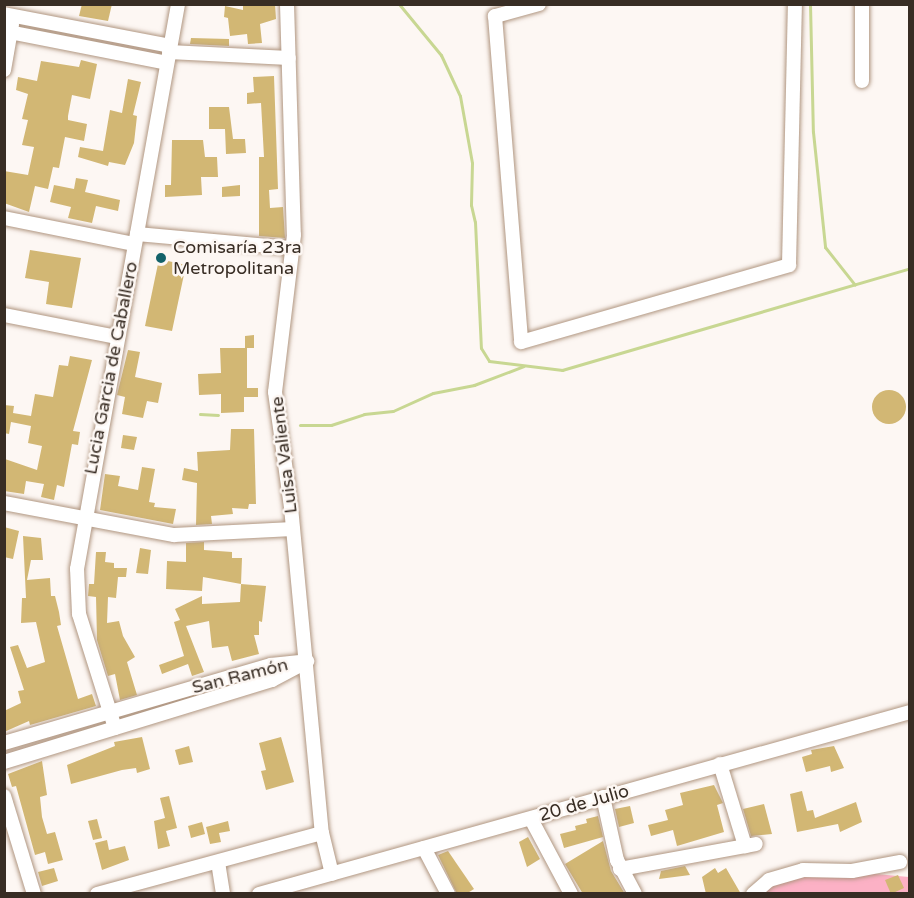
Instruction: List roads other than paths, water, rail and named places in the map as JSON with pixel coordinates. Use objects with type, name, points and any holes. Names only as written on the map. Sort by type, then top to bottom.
[{"type":"street","name":"Lucia Garcia de Caballero","points":[[115,728],[75,590],[83,519],[178,4]]},
{"type":"street","name":"Luisa Valiente","points":[[287,4],[292,248],[275,392],[293,529],[322,833],[332,874]]},
{"type":"street","points":[[539,4],[495,16],[521,342],[789,265],[795,4]]},
{"type":"street","points":[[862,4],[862,81]]},
{"type":"street","points":[[4,70],[9,15],[169,54]]},
{"type":"street","points":[[8,32],[169,54],[289,58]]},
{"type":"street","points":[[4,218],[136,239],[292,248]]},
{"type":"street","points":[[4,315],[117,337]]},
{"type":"street","points":[[4,503],[174,535],[293,529]]},
{"type":"street","name":"San Ramón","points":[[4,743],[110,710],[271,665],[307,661]]},
{"type":"street","name":"San Ramón","points":[[4,762],[272,680],[307,661]]},
{"type":"street","name":"20 de Julio","points":[[259,894],[297,889],[332,874],[909,712]]},
{"type":"street","points":[[620,869],[750,845],[720,764]]},
{"type":"street","points":[[4,796],[34,894]]},
{"type":"street","points":[[603,797],[620,869],[635,894]]},
{"type":"street","points":[[531,819],[571,894]]},
{"type":"street","points":[[97,894],[322,833]]},
{"type":"street","points":[[424,848],[448,894]]},
{"type":"street","points":[[753,894],[769,880],[803,870],[852,871],[899,861],[909,873]]},
{"type":"street","points":[[218,862],[223,894]]},
{"type":"waterway","points":[[399,4],[441,55],[460,96],[472,163],[471,205],[475,222],[481,348],[489,361],[562,370],[910,268]]},
{"type":"waterway","points":[[810,4],[813,132],[825,247],[855,285]]},
{"type":"waterway","points":[[300,425],[331,425],[364,414],[393,411],[433,393],[474,385],[524,366]]},
{"type":"waterway","points":[[200,414],[218,415]]},
{"type":"place","name":"Comisaría 23ra Metropolitana","points":[[161,258]]}]
